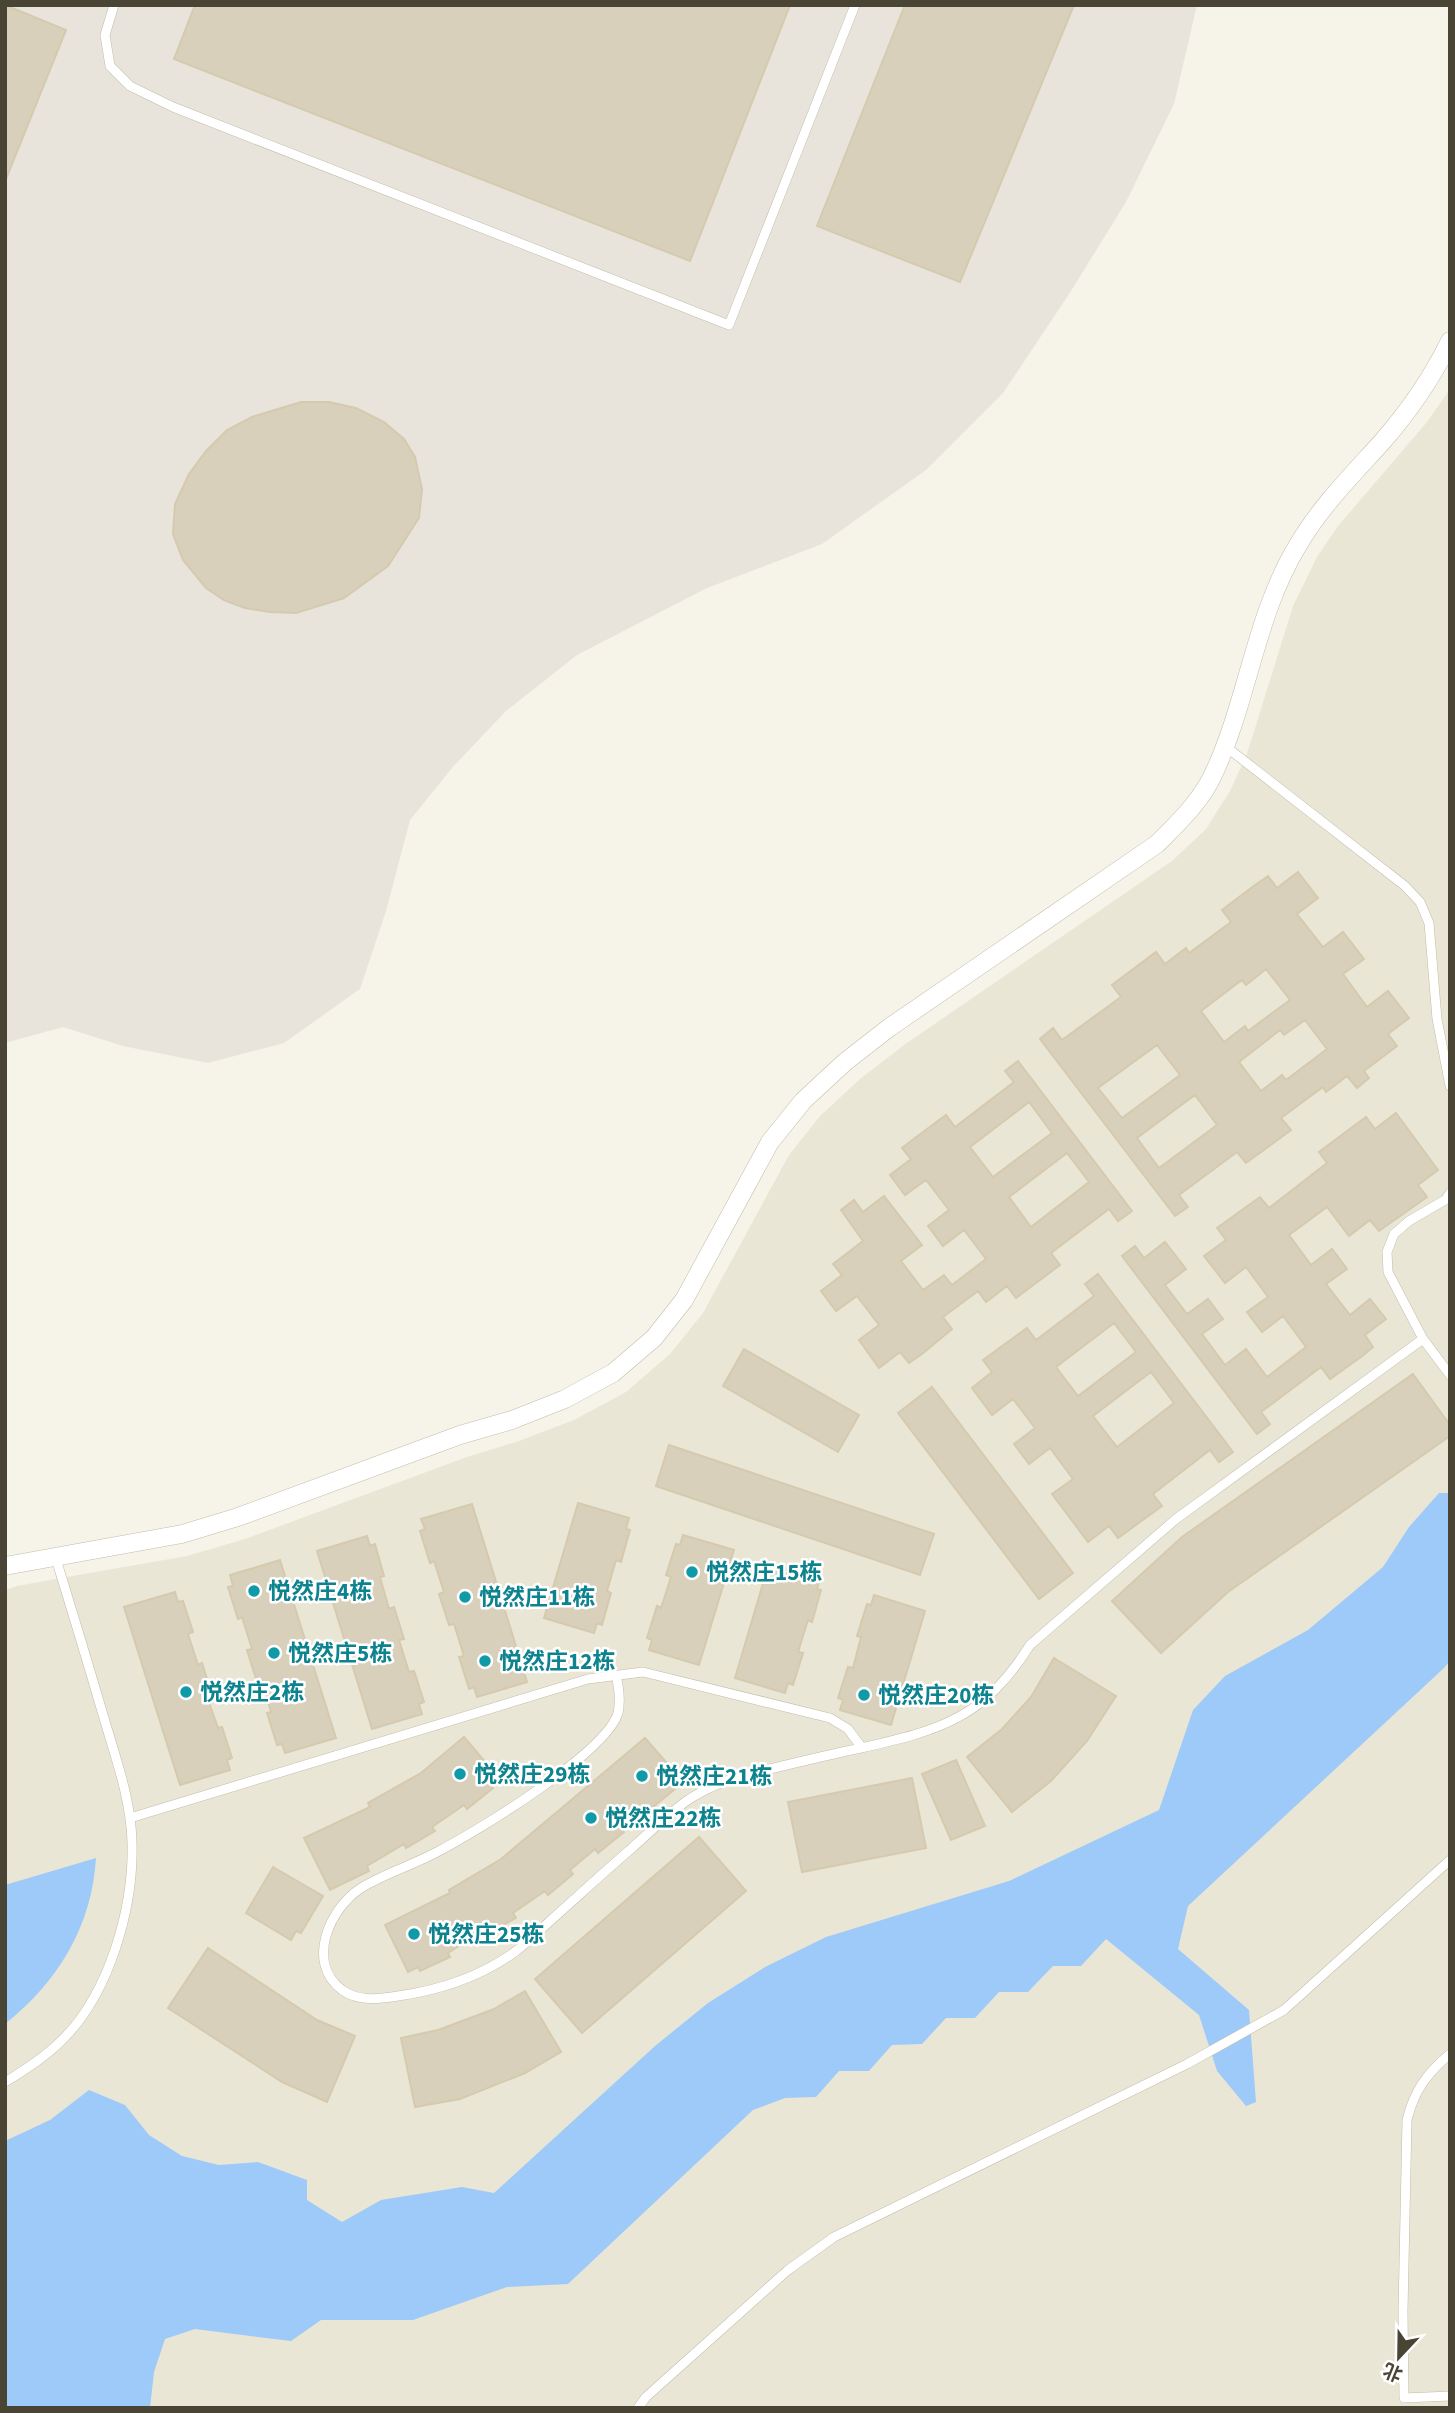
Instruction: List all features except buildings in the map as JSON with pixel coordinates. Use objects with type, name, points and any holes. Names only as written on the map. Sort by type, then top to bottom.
[{"type":"street","points":[[5,1566],[182,1534],[238,1517],[460,1435],[512,1420],[565,1399],[613,1373],[654,1338],[684,1300],[770,1142],[803,1101],[845,1062],[890,1027],[1157,844],[1188,814],[1210,780],[1225,746],[1271,597],[1297,545],[1320,512],[1409,408],[1436,370],[1450,341]]},
{"type":"lane","points":[[114,5],[104,34],[110,66],[130,86],[173,107],[729,325],[855,5]]},
{"type":"lane","points":[[1225,746],[1405,886],[1420,902],[1429,923],[1437,1019],[1450,1086]]},
{"type":"lane","points":[[1450,1194],[1394,1234],[1387,1252],[1388,1272],[1423,1339],[1450,1375]]},
{"type":"lane","points":[[616,1675],[620,1694],[618,1713],[609,1730],[578,1758],[537,1791],[475,1831],[414,1864],[362,1887],[340,1905],[326,1931],[324,1960],[331,1977],[342,1990],[358,1998],[375,2000],[444,1987],[481,1972],[516,1951],[696,1794],[745,1775],[930,1731],[970,1710],[1003,1681],[1030,1645],[1176,1519],[1423,1339]]},
{"type":"lane","points":[[5,2082],[29,2068],[62,2040],[88,2005],[109,1967],[123,1926],[131,1884],[132,1841],[127,1798],[55,1556]]},
{"type":"lane","points":[[130,1818],[588,1679],[643,1672],[830,1718],[848,1729],[862,1748]]},
{"type":"lane","points":[[638,2408],[788,2270],[834,2238],[1187,2064],[1284,2010],[1450,1860]]},
{"type":"lane","points":[[1450,2054],[1429,2073],[1419,2087],[1407,2120],[1403,2311],[1404,2398],[1450,2396]]},
{"type":"shaded area","points":[[5,5],[1197,5],[1174,104],[1126,202],[1003,393],[926,470],[822,544],[707,588],[577,655],[506,711],[452,768],[410,820],[386,911],[360,989],[284,1043],[208,1063],[123,1046],[63,1027],[5,1043]]},
{"type":"shaded area","points":[[1450,389],[1450,2408],[5,2408],[5,1590],[187,1556],[245,1539],[574,1420],[626,1392],[670,1354],[703,1313],[789,1155],[820,1116],[860,1079],[904,1045],[1172,861],[1206,829],[1230,791],[1247,754],[1293,606],[1317,557],[1338,526],[1427,422]]},
{"type":"water","points":[[1439,1493],[1450,1493],[1450,1661],[1188,1906],[1178,1949],[1249,2010],[1256,2102],[1246,2106],[1217,2071],[1199,2015],[1106,1939],[1081,1966],[1053,1966],[1028,1992],[999,1992],[975,2018],[946,2018],[922,2044],[892,2045],[869,2071],[839,2071],[816,2097],[785,2098],[753,2110],[568,2284],[507,2287],[413,2320],[321,2320],[291,2341],[195,2329],[165,2339],[154,2372],[150,2408],[5,2408],[5,2141],[50,2120],[89,2090],[125,2105],[149,2135],[182,2156],[219,2165],[258,2162],[307,2180],[307,2200],[342,2222],[381,2200],[462,2187],[494,2193],[655,2046],[708,2003],[765,1967],[826,1937],[1009,1881],[1159,1810],[1193,1710],[1225,1676],[1308,1630],[1383,1567],[1409,1527]]},
{"type":"water","points":[[96,1858],[88,1907],[69,1951],[41,1990],[5,2024],[5,1885]]},
{"type":"place","name":"悦然庄15栋","points":[[692,1572]]},
{"type":"place","name":"悦然庄4栋","points":[[254,1591]]},
{"type":"place","name":"悦然庄11栋","points":[[465,1597]]},
{"type":"place","name":"悦然庄5栋","points":[[274,1653]]},
{"type":"place","name":"悦然庄12栋","points":[[485,1661]]},
{"type":"place","name":"悦然庄2栋","points":[[186,1692]]},
{"type":"place","name":"悦然庄20栋","points":[[864,1695]]},
{"type":"place","name":"悦然庄29栋","points":[[460,1774]]},
{"type":"place","name":"悦然庄21栋","points":[[642,1776]]},
{"type":"place","name":"悦然庄22栋","points":[[591,1818]]},
{"type":"place","name":"悦然庄25栋","points":[[414,1934]]}]
